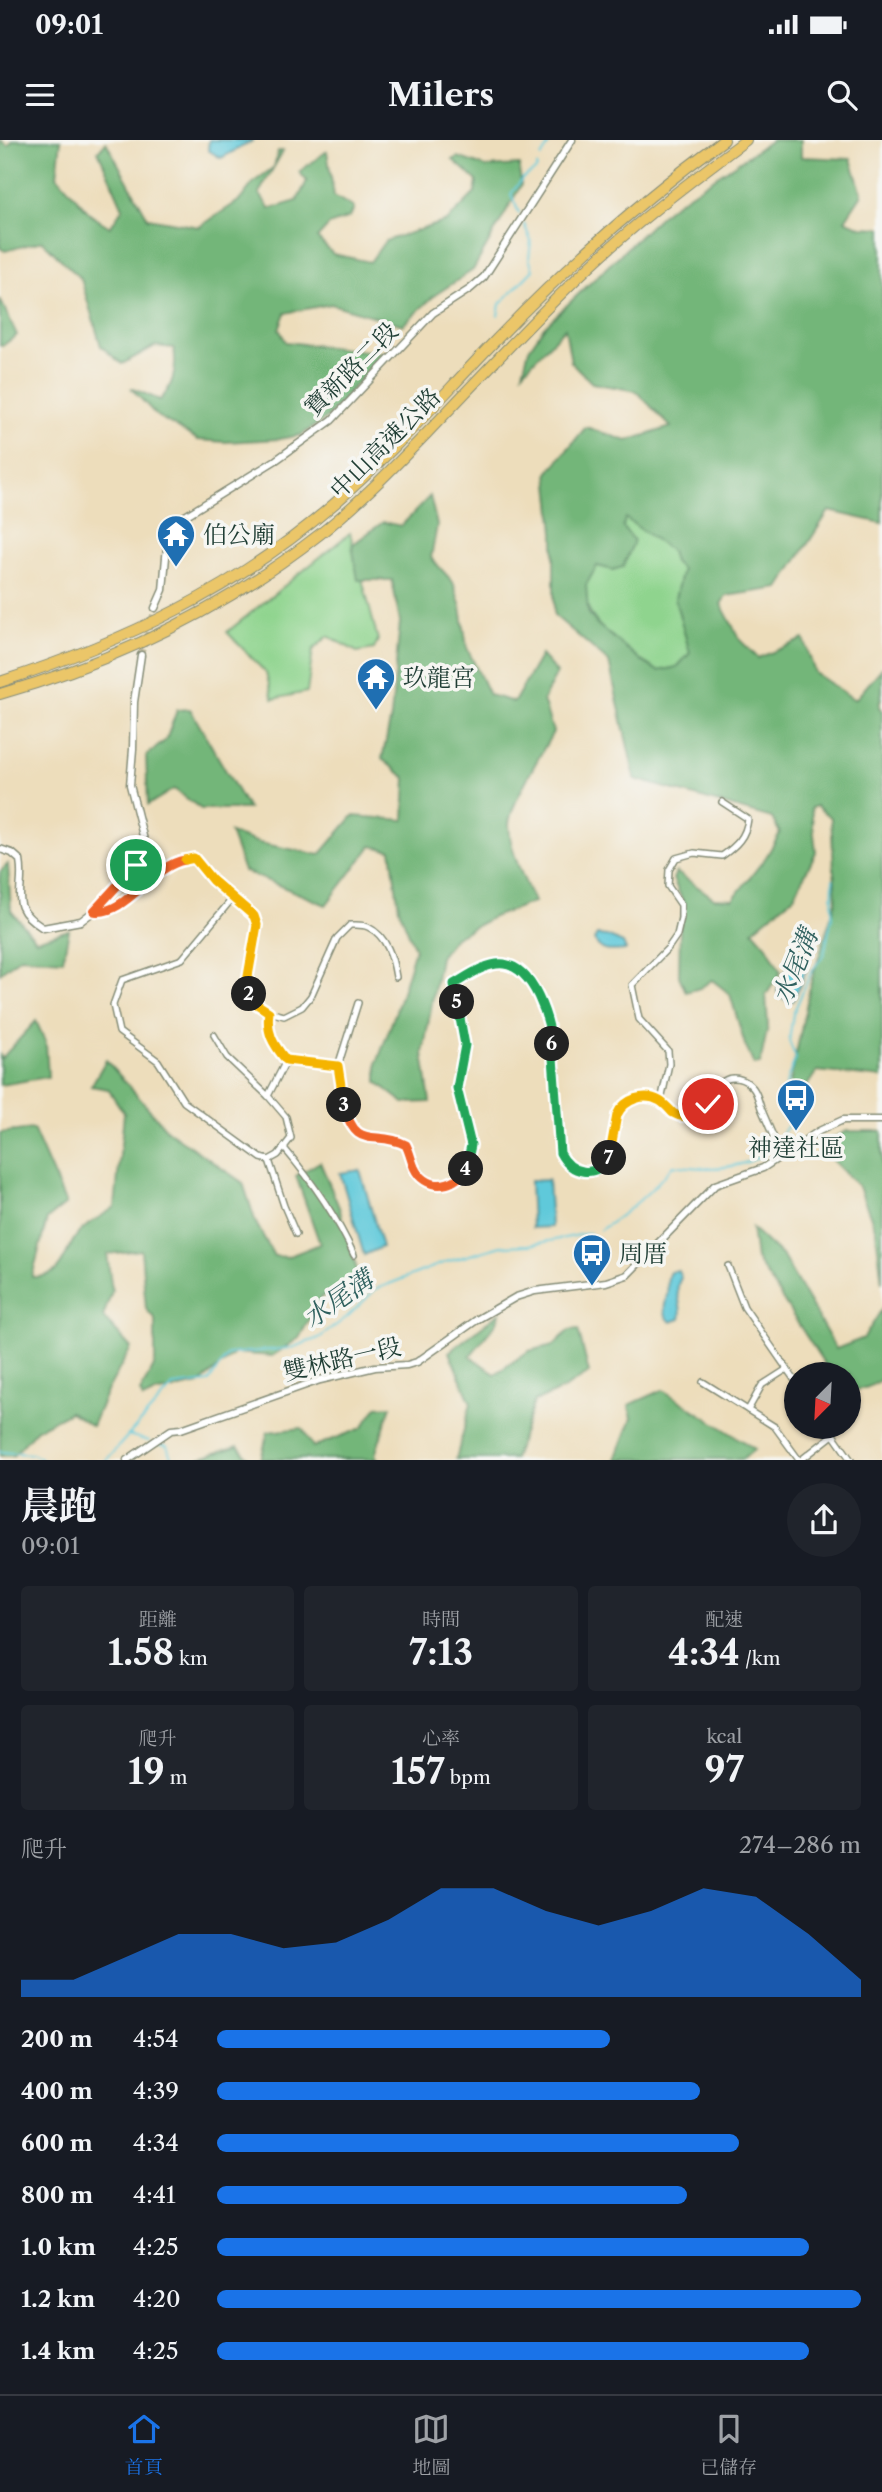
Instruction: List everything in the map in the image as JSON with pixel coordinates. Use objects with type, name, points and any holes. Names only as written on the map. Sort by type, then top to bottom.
[{"type":"highway","name":"中山高速公路","points":[[0,682],[82,653],[184,608],[250,569],[306,527],[373,469],[590,246],[669,180],[724,140]]},
{"type":"highway","name":"中山高速公路","points":[[0,694],[58,677],[154,637],[223,601],[299,550],[323,532],[391,470],[606,251],[681,188],[747,140]]},
{"type":"street","name":"寶新路二段","points":[[155,608],[163,590],[167,546],[185,516],[276,460],[332,420],[433,313],[470,289],[484,276],[572,140]]},
{"type":"street","points":[[0,849],[12,853],[20,860],[20,901],[28,917],[43,928],[81,921],[94,911],[136,865],[142,854],[144,840],[130,785],[134,702],[141,655]]},
{"type":"street","points":[[661,1101],[668,1065],[667,1051],[639,1019],[632,985],[677,935],[681,905],[668,886],[669,870],[676,858],[694,853],[722,856],[735,847],[747,832],[748,819],[722,802]]},
{"type":"street","points":[[94,911],[103,913],[123,902],[171,862],[194,858],[232,899],[254,916],[257,925],[247,982],[249,994],[255,1003],[269,1012],[284,1016],[302,1007],[311,996],[337,938],[350,925],[367,926],[384,942],[393,957],[396,977]]},
{"type":"street","points":[[214,1035],[227,1057],[286,1117],[291,1138],[278,1155],[269,1160],[261,1158],[184,1102],[158,1061],[119,1032],[113,1005],[122,980],[182,959],[232,899]]},
{"type":"street","points":[[358,1003],[338,1066],[348,1120],[355,1130],[369,1139],[395,1139],[406,1145],[414,1167],[421,1177],[429,1182],[447,1184],[458,1180],[469,1161],[471,1145],[457,1088],[465,1045],[454,984],[485,968],[505,964],[520,971],[528,979],[549,1021],[560,1153],[570,1167],[590,1172],[607,1161],[617,1115],[620,1108],[629,1101],[641,1097],[661,1101],[679,1116],[692,1116],[702,1111],[722,1082],[731,1077],[741,1079],[753,1088],[782,1157]]},
{"type":"street","points":[[269,1012],[268,1031],[272,1042],[286,1060],[338,1066]]},
{"type":"street","points":[[268,1096],[286,1060]]},
{"type":"street","name":"雙林路一段","points":[[127,1460],[171,1430],[181,1429],[320,1380],[375,1367],[417,1362],[478,1319],[516,1297],[535,1291],[606,1282],[628,1275],[716,1185],[763,1168],[843,1120],[882,1119]]},
{"type":"street","points":[[284,1148],[310,1179],[338,1221],[354,1255]]},
{"type":"street","points":[[269,1160],[296,1234]]},
{"type":"street","points":[[728,1266],[744,1307],[784,1365]]},
{"type":"street","points":[[748,1410],[762,1385],[784,1371]]},
{"type":"street","points":[[703,1381],[775,1427],[800,1460],[829,1439]]},
{"type":"street","points":[[837,1439],[851,1460]]},
{"type":"green space","points":[[0,140],[8,146],[13,140],[61,140],[57,176],[91,215],[110,227],[123,208],[98,151],[106,142],[148,218],[199,227],[240,200],[254,182],[274,167],[259,193],[270,209],[297,201],[307,181],[299,172],[327,151],[334,196],[354,208],[350,217],[329,225],[317,238],[333,254],[370,262],[385,241],[447,221],[475,193],[477,181],[453,160],[458,157],[486,167],[519,165],[521,185],[473,270],[435,295],[403,325],[331,304],[285,313],[279,329],[286,342],[383,353],[328,417],[301,435],[279,439],[225,442],[198,440],[156,415],[131,388],[160,400],[169,389],[173,376],[174,348],[155,346],[122,364],[101,346],[81,279],[42,241],[5,251],[0,248]]},
{"type":"green space","points":[[772,140],[801,140],[801,157],[851,159],[862,194],[845,220],[861,227],[882,228],[882,523],[829,511],[779,588],[726,596],[721,604],[740,640],[758,658],[804,639],[815,673],[855,700],[882,668],[879,707],[882,711],[882,1078],[817,1071],[790,1111],[785,1107],[811,982],[836,901],[831,818],[816,806],[811,808],[816,852],[794,896],[753,930],[767,946],[781,972],[766,995],[768,1026],[760,1064],[754,1065],[745,1045],[730,994],[712,980],[700,988],[686,992],[679,976],[680,928],[684,904],[673,879],[676,872],[714,898],[733,899],[766,857],[780,833],[772,818],[635,779],[609,662],[554,615],[554,532],[548,473],[586,427],[627,441],[671,427],[636,391],[592,383],[571,362],[565,328],[523,372],[529,349],[544,327],[669,208]],"holes":[[[625,518],[671,551],[674,562],[682,569],[675,599],[690,653],[677,667],[658,671],[597,624],[588,612],[586,585],[597,566],[613,570],[623,567],[634,541],[623,527]]]},
{"type":"green space","points":[[278,151],[283,151],[274,167]]},
{"type":"green space","points":[[0,299],[17,335],[2,346],[0,345]]},
{"type":"green space","points":[[430,496],[437,525],[431,558],[453,582],[461,607],[467,648],[489,695],[514,702],[541,655],[557,673],[543,700],[553,732],[520,792],[509,825],[514,855],[534,902],[493,917],[455,937],[440,957],[423,1053],[430,1102],[404,1103],[377,1082],[377,1063],[415,949],[399,909],[391,850],[371,846],[326,905],[244,871],[230,833],[259,843],[320,855],[353,816],[404,820],[406,778],[382,759],[391,717],[400,622],[392,580],[358,580],[352,545],[383,522],[401,526]]},
{"type":"green space","points":[[625,517],[671,551],[674,562],[682,569],[675,599],[690,653],[677,667],[658,671],[647,664],[608,635],[589,611],[585,597],[586,584],[597,565],[613,570]]},
{"type":"green space","points":[[350,533],[378,640],[374,649],[357,652],[328,636],[313,650],[307,692],[273,699],[266,673],[227,632]]},
{"type":"green space","points":[[190,709],[248,809],[201,809],[174,789],[148,805],[146,756],[166,740],[177,710]]},
{"type":"green space","points":[[8,864],[11,911],[36,940],[69,930],[63,960],[20,957],[0,973],[0,872]]},
{"type":"green space","points":[[36,1021],[46,1043],[48,1077],[0,1085],[0,1055],[2,1058]]},
{"type":"green space","points":[[106,1060],[168,1131],[243,1183],[256,1223],[274,1256],[287,1257],[320,1244],[296,1176],[320,1162],[339,1207],[359,1277],[344,1292],[322,1296],[299,1338],[272,1356],[235,1353],[199,1384],[155,1393],[143,1399],[140,1392],[155,1364],[155,1319],[146,1309],[141,1250],[107,1254],[112,1291],[103,1317],[131,1348],[106,1393],[92,1426],[70,1412],[37,1429],[13,1456],[0,1456],[0,1133],[33,1129],[66,1204],[47,1219],[32,1277],[43,1276],[57,1269],[82,1230],[115,1207],[124,1113],[108,1089],[91,1086]]},
{"type":"green space","points":[[847,1131],[882,1131],[882,1283],[876,1231],[859,1187],[818,1146]]},
{"type":"green space","points":[[752,1228],[783,1257],[836,1349],[864,1338],[882,1309],[882,1379],[861,1389],[861,1362],[823,1362],[756,1259]]},
{"type":"green space","points":[[500,1312],[497,1322],[470,1356],[495,1374],[529,1351],[554,1345],[569,1330],[578,1329],[589,1373],[534,1402],[514,1459],[456,1459],[471,1403],[449,1352]]},
{"type":"green space","points":[[663,1390],[755,1449],[743,1459],[616,1459],[632,1418],[629,1405]]},
{"type":"green space","points":[[391,1406],[375,1455],[378,1459],[261,1459],[268,1432],[302,1428],[313,1447],[362,1428],[377,1407]]},
{"type":"green space","points":[[238,1446],[249,1459],[200,1459],[200,1458]]},
{"type":"water","points":[[209,140],[254,140],[221,158],[208,150]]},
{"type":"water","points":[[597,935],[623,943],[626,950],[604,950],[594,940]]},
{"type":"water","points":[[797,961],[808,965],[793,1001],[789,1002],[777,991],[789,963]]},
{"type":"water","points":[[360,1170],[382,1247],[364,1255],[340,1173]]},
{"type":"water","points":[[548,1180],[551,1227],[532,1228],[530,1181]]},
{"type":"water","points":[[678,1270],[681,1278],[678,1288],[681,1314],[680,1319],[671,1322],[664,1309],[668,1278],[670,1272]]},
{"type":"waterway","points":[[541,157],[552,140]]},
{"type":"waterway","points":[[519,213],[511,194],[537,166]]},
{"type":"waterway","points":[[498,315],[500,304],[533,270],[529,258],[531,241],[524,224]]},
{"type":"waterway","name":"水尾溝","points":[[778,1139],[792,1120],[783,1098],[796,1058],[789,1041],[793,1014],[811,972],[824,954],[832,916],[833,879]]},
{"type":"waterway","name":"水尾溝","points":[[600,1230],[639,1201],[673,1165],[727,1167],[753,1160],[774,1144]]},
{"type":"waterway","name":"水尾溝","points":[[106,1460],[173,1386],[209,1382],[228,1354],[291,1348],[319,1338],[347,1317],[376,1289],[446,1262],[501,1246],[529,1245],[590,1233]]},
{"type":"waterway","points":[[128,1435],[149,1441]]},
{"type":"waterway","points":[[155,1443],[167,1446],[172,1460]]},
{"type":"waterway","name":"水尾溝","points":[[0,1452],[32,1454],[42,1460]]},
{"type":"tunnel","points":[[141,655],[155,608]]},
{"type":"place","name":"伯公廟","points":[[176,568]]},
{"type":"place","name":"玖龍宮","points":[[376,711]]},
{"type":"place","name":"神達社區","points":[[796,1132]]},
{"type":"place","name":"周厝","points":[[592,1287]]},
{"type":"route","points":[[136,865],[94,911],[103,913],[123,902],[171,862],[194,858],[212,880],[254,916],[257,925],[247,982],[249,994],[255,1003],[269,1012],[268,1031],[272,1042],[286,1060],[338,1066],[341,1094],[348,1120],[355,1130],[369,1139],[395,1139],[406,1145],[414,1167],[421,1177],[429,1182],[447,1184],[458,1180],[469,1161],[471,1145],[457,1088],[465,1045],[454,984],[472,973],[494,965],[505,964],[520,971],[528,979],[549,1021],[560,1153],[570,1167],[590,1172],[607,1161],[617,1115],[620,1108],[629,1101],[651,1097],[661,1101],[679,1116],[692,1116],[708,1104]]}]
